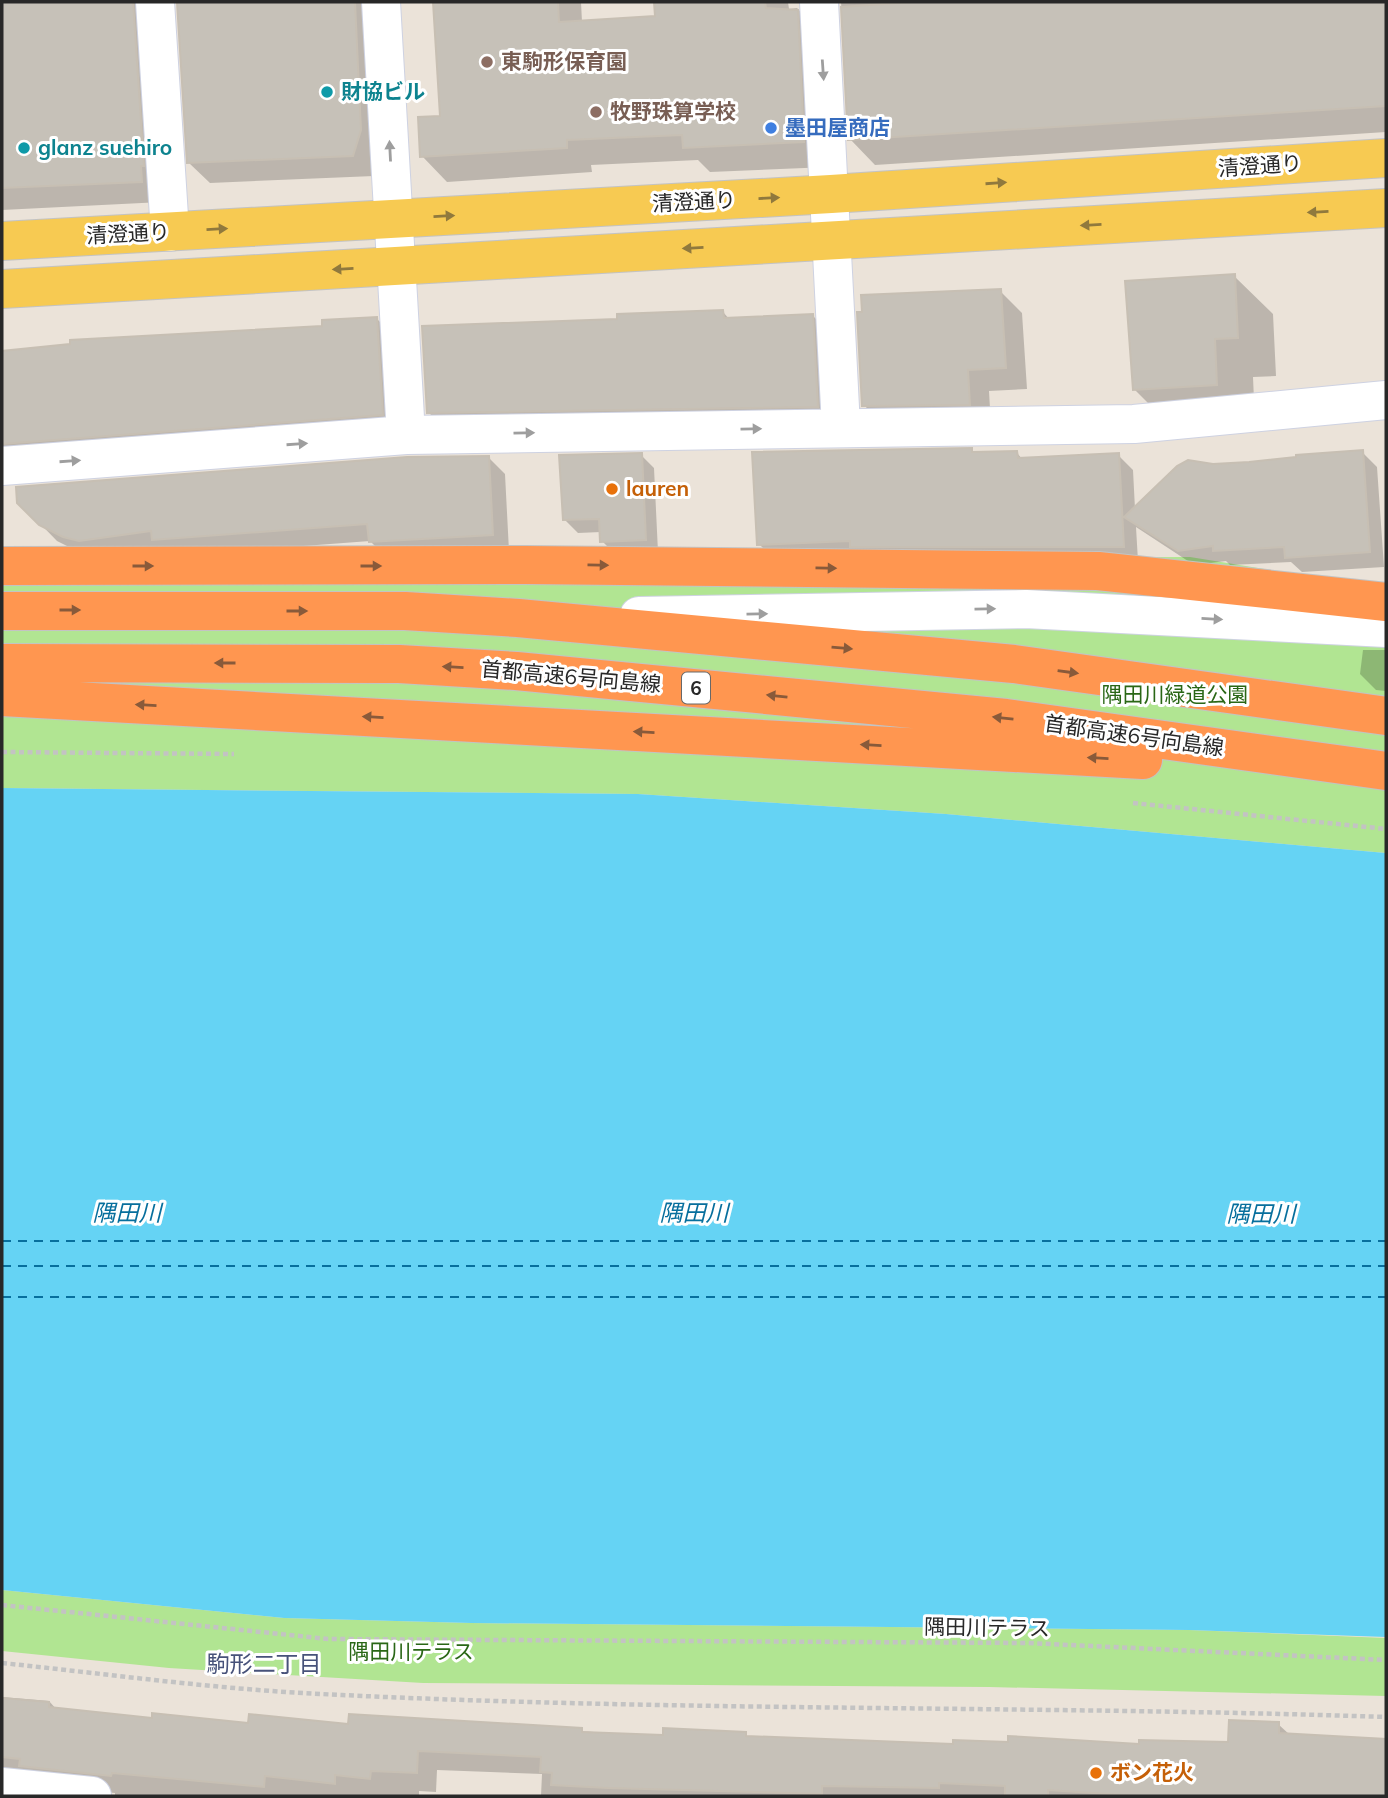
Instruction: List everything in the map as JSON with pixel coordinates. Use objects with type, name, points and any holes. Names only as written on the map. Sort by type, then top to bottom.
[{"type":"highway","points":[[2,566],[526,565],[1098,571],[1386,602]]},
{"type":"highway","points":[[2,611],[405,611],[518,618],[1014,664],[1386,716]]},
{"type":"highway","name":"首都高速6号向島線","points":[[2,663],[400,664],[516,671],[1006,718],[1386,773]]},
{"type":"highway","points":[[2,697],[1386,773]]},
{"type":"main road","name":"清澄通り","points":[[2,241],[831,194],[1386,158]]},
{"type":"main road","points":[[2,289],[1386,208]]},
{"type":"street","points":[[155,2],[170,232]]},
{"type":"street","points":[[381,2],[406,435]]},
{"type":"street","points":[[819,2],[841,427]]},
{"type":"street","points":[[2,466],[406,435],[1134,424],[1386,400]]},
{"type":"street","points":[[518,618],[1026,608],[1386,628]]},
{"type":"street","points":[[2,1787],[92,1796]]},
{"type":"path","name":"隅田川テラス","points":[[2,1605],[328,1639],[1028,1643],[1386,1660]]},
{"type":"path","points":[[2,1663],[317,1694],[608,1704],[1143,1709],[1386,1717]]},
{"type":"green space","name":"隅田川緑道公園","points":[[1190,557],[1386,586],[1386,853],[946,814],[638,794],[2,788],[2,561]]},
{"type":"green space","name":"隅田川テラス","points":[[2,1590],[284,1618],[471,1623],[1189,1630],[1386,1638],[1386,1696],[989,1687],[423,1683],[169,1668],[2,1651]]},
{"type":"water","name":"隅田川","points":[[2,788],[638,794],[946,814],[1386,853],[1386,1637],[1189,1630],[471,1623],[284,1618],[2,1590]]},
{"type":"building","points":[[2,2],[133,2],[144,166],[141,166],[142,182],[2,188]]},
{"type":"building","points":[[177,2],[355,2],[361,130],[353,156],[187,163]]},
{"type":"building","points":[[433,2],[558,2],[559,22],[655,16],[654,2],[765,2],[766,8],[798,10],[804,142],[683,148],[682,135],[567,140],[567,148],[420,157],[418,117],[440,116]]},
{"type":"building","points":[[912,2],[1386,2],[1386,106],[848,140],[841,7]]},
{"type":"building","points":[[1235,274],[1238,338],[1215,339],[1217,385],[1133,390],[1125,281]]},
{"type":"building","points":[[1001,289],[1006,368],[968,370],[970,405],[862,406],[857,312],[862,312],[861,295]]},
{"type":"building","points":[[723,310],[724,318],[813,314],[818,407],[427,413],[422,326],[617,319],[617,314]]},
{"type":"building","points":[[377,317],[383,415],[2,444],[2,351],[70,344],[70,340],[322,326],[322,320]]},
{"type":"building","points":[[972,448],[972,452],[1017,451],[1018,458],[1119,453],[1124,547],[850,547],[850,541],[757,545],[752,452]]},
{"type":"building","points":[[1363,450],[1370,552],[1285,558],[1284,547],[1213,551],[1213,546],[1178,551],[1124,517],[1177,466],[1188,460],[1213,464],[1249,462]]},
{"type":"building","points":[[642,453],[646,540],[600,542],[599,519],[563,520],[559,455]]},
{"type":"building","points":[[489,456],[493,535],[369,542],[367,524],[152,540],[151,531],[79,541],[63,537],[39,525],[17,503],[16,487],[407,457]]},
{"type":"building","points":[[2,1698],[49,1702],[49,1707],[152,1718],[152,1713],[248,1723],[249,1714],[348,1724],[349,1714],[582,1728],[582,1732],[663,1735],[663,1728],[746,1732],[746,1736],[953,1744],[953,1740],[1008,1742],[1008,1736],[1139,1744],[1139,1740],[1228,1742],[1229,1720],[1279,1722],[1279,1733],[1386,1739],[1386,1796],[1137,1796],[1048,1790],[1048,1796],[1005,1796],[1005,1786],[939,1783],[939,1788],[822,1786],[822,1794],[608,1788],[551,1785],[552,1773],[540,1772],[541,1757],[418,1751],[417,1773],[371,1771],[370,1779],[335,1775],[335,1784],[265,1776],[264,1787],[112,1773],[111,1776],[19,1766],[20,1759],[2,1757]]},
{"type":"ferry route","points":[[2,1241],[1386,1241]]},
{"type":"ferry route","points":[[2,1266],[1386,1266]]},
{"type":"ferry route","points":[[2,1297],[1386,1297]]},
{"type":"place","name":"東駒形保育園","points":[[487,62]]},
{"type":"place","name":"財協ビル","points":[[327,92]]},
{"type":"place","name":"牧野珠算学校","points":[[596,112]]},
{"type":"place","name":"墨田屋商店","points":[[771,128]]},
{"type":"place","name":"glanz suehiro","points":[[24,148]]},
{"type":"place","name":"lauren","points":[[612,489]]},
{"type":"place","name":"ボン花火","points":[[1096,1773]]},
{"type":"district","name":"駒形二丁目","points":[[264,1664]]}]
